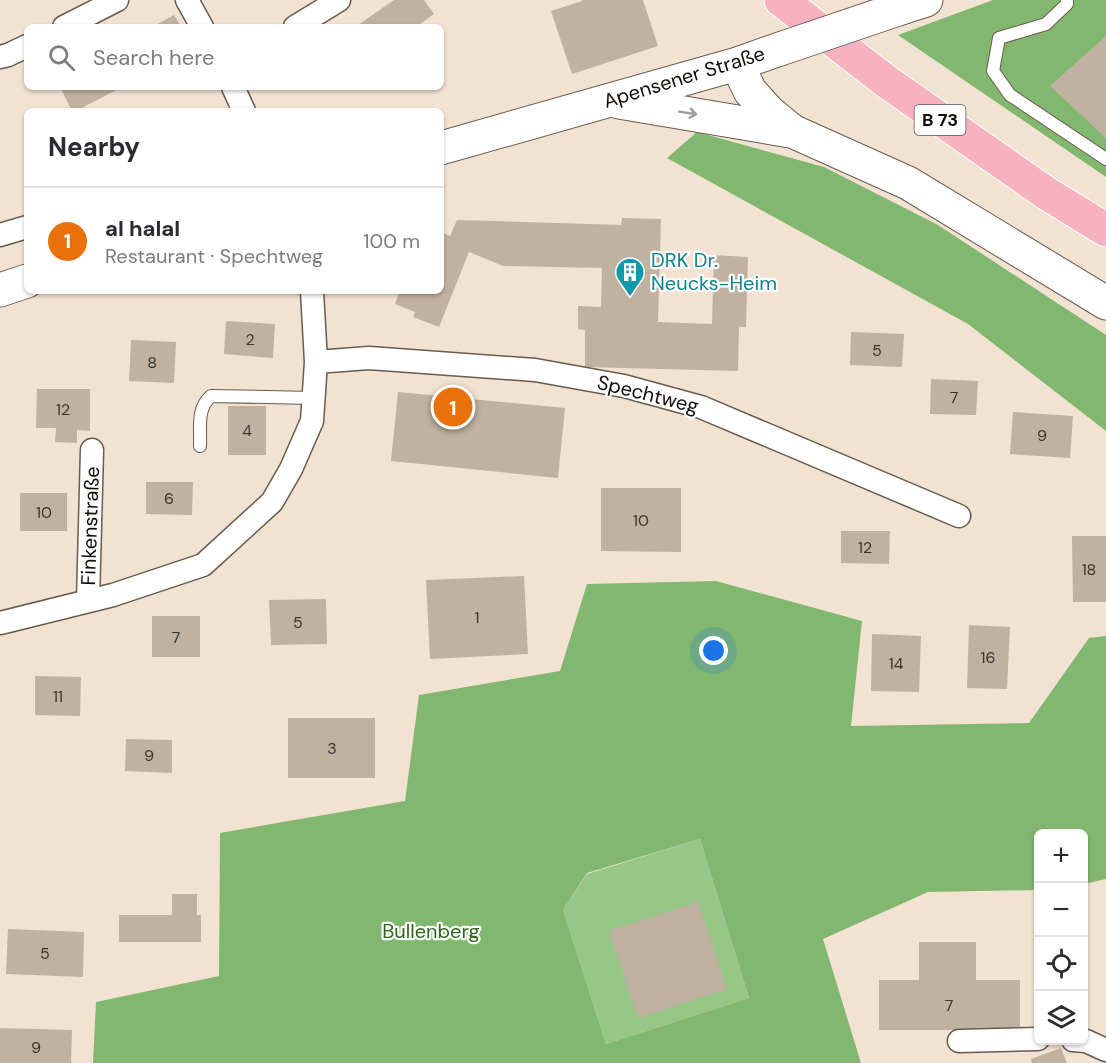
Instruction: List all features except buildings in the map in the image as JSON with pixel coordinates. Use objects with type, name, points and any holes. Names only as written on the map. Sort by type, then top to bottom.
[{"type":"main road","name":"B 73","points":[[781,0],[887,82],[1046,193],[1106,230]]},
{"type":"main road","name":"Apensener Straße","points":[[444,147],[737,64],[913,4]]},
{"type":"main road","points":[[737,64],[750,91],[769,112],[792,131]]},
{"type":"main road","points":[[609,100],[792,131],[908,183],[1106,303]]},
{"type":"main road","points":[[0,290],[24,282]]},
{"type":"street","points":[[70,24],[117,0]]},
{"type":"street","points":[[188,0],[200,24]]},
{"type":"street","points":[[300,24],[339,0]]},
{"type":"street","points":[[234,90],[243,108]]},
{"type":"street","points":[[0,236],[24,228]]},
{"type":"street","name":"Finkenstraße","points":[[0,623],[113,595],[203,566],[272,502],[291,469],[312,421],[316,362],[312,294]]},
{"type":"street","name":"Spechtweg","points":[[316,362],[369,358],[535,370],[624,386],[701,406],[959,516]]},
{"type":"street","name":"Finkenstraße","points":[[88,601],[92,450]]},
{"type":"street","points":[[959,1041],[1034,1039]]},
{"type":"street","points":[[1088,1042],[1106,1050]]},
{"type":"lane","points":[[1067,0],[1067,4],[1046,24],[999,38],[993,71],[1010,94],[1106,159]]},
{"type":"lane","points":[[200,446],[201,410],[204,402],[211,396],[314,398]]},
{"type":"green space","points":[[993,0],[1106,0],[1106,177],[898,35]]},
{"type":"green space","points":[[697,132],[824,167],[938,225],[1106,335],[1106,431],[968,324],[667,158]]},
{"type":"green space","name":"Bullenberg","points":[[716,581],[862,621],[851,726],[1029,723],[1089,638],[1106,636],[1106,879],[1088,883],[1088,829],[1034,829],[1034,890],[928,892],[823,939],[861,1063],[93,1063],[96,1002],[219,976],[220,833],[405,801],[419,695],[560,671],[587,584]],"holes":[[[700,839],[749,998],[606,1044],[563,910],[587,873]]]},
{"type":"green space","points":[[700,839],[749,998],[606,1044],[563,910],[587,874]]},
{"type":"place","name":"DRK Dr. Neucks-Heim","points":[[630,298]]},
{"type":"place","name":"al halal","points":[[453,407]]}]
